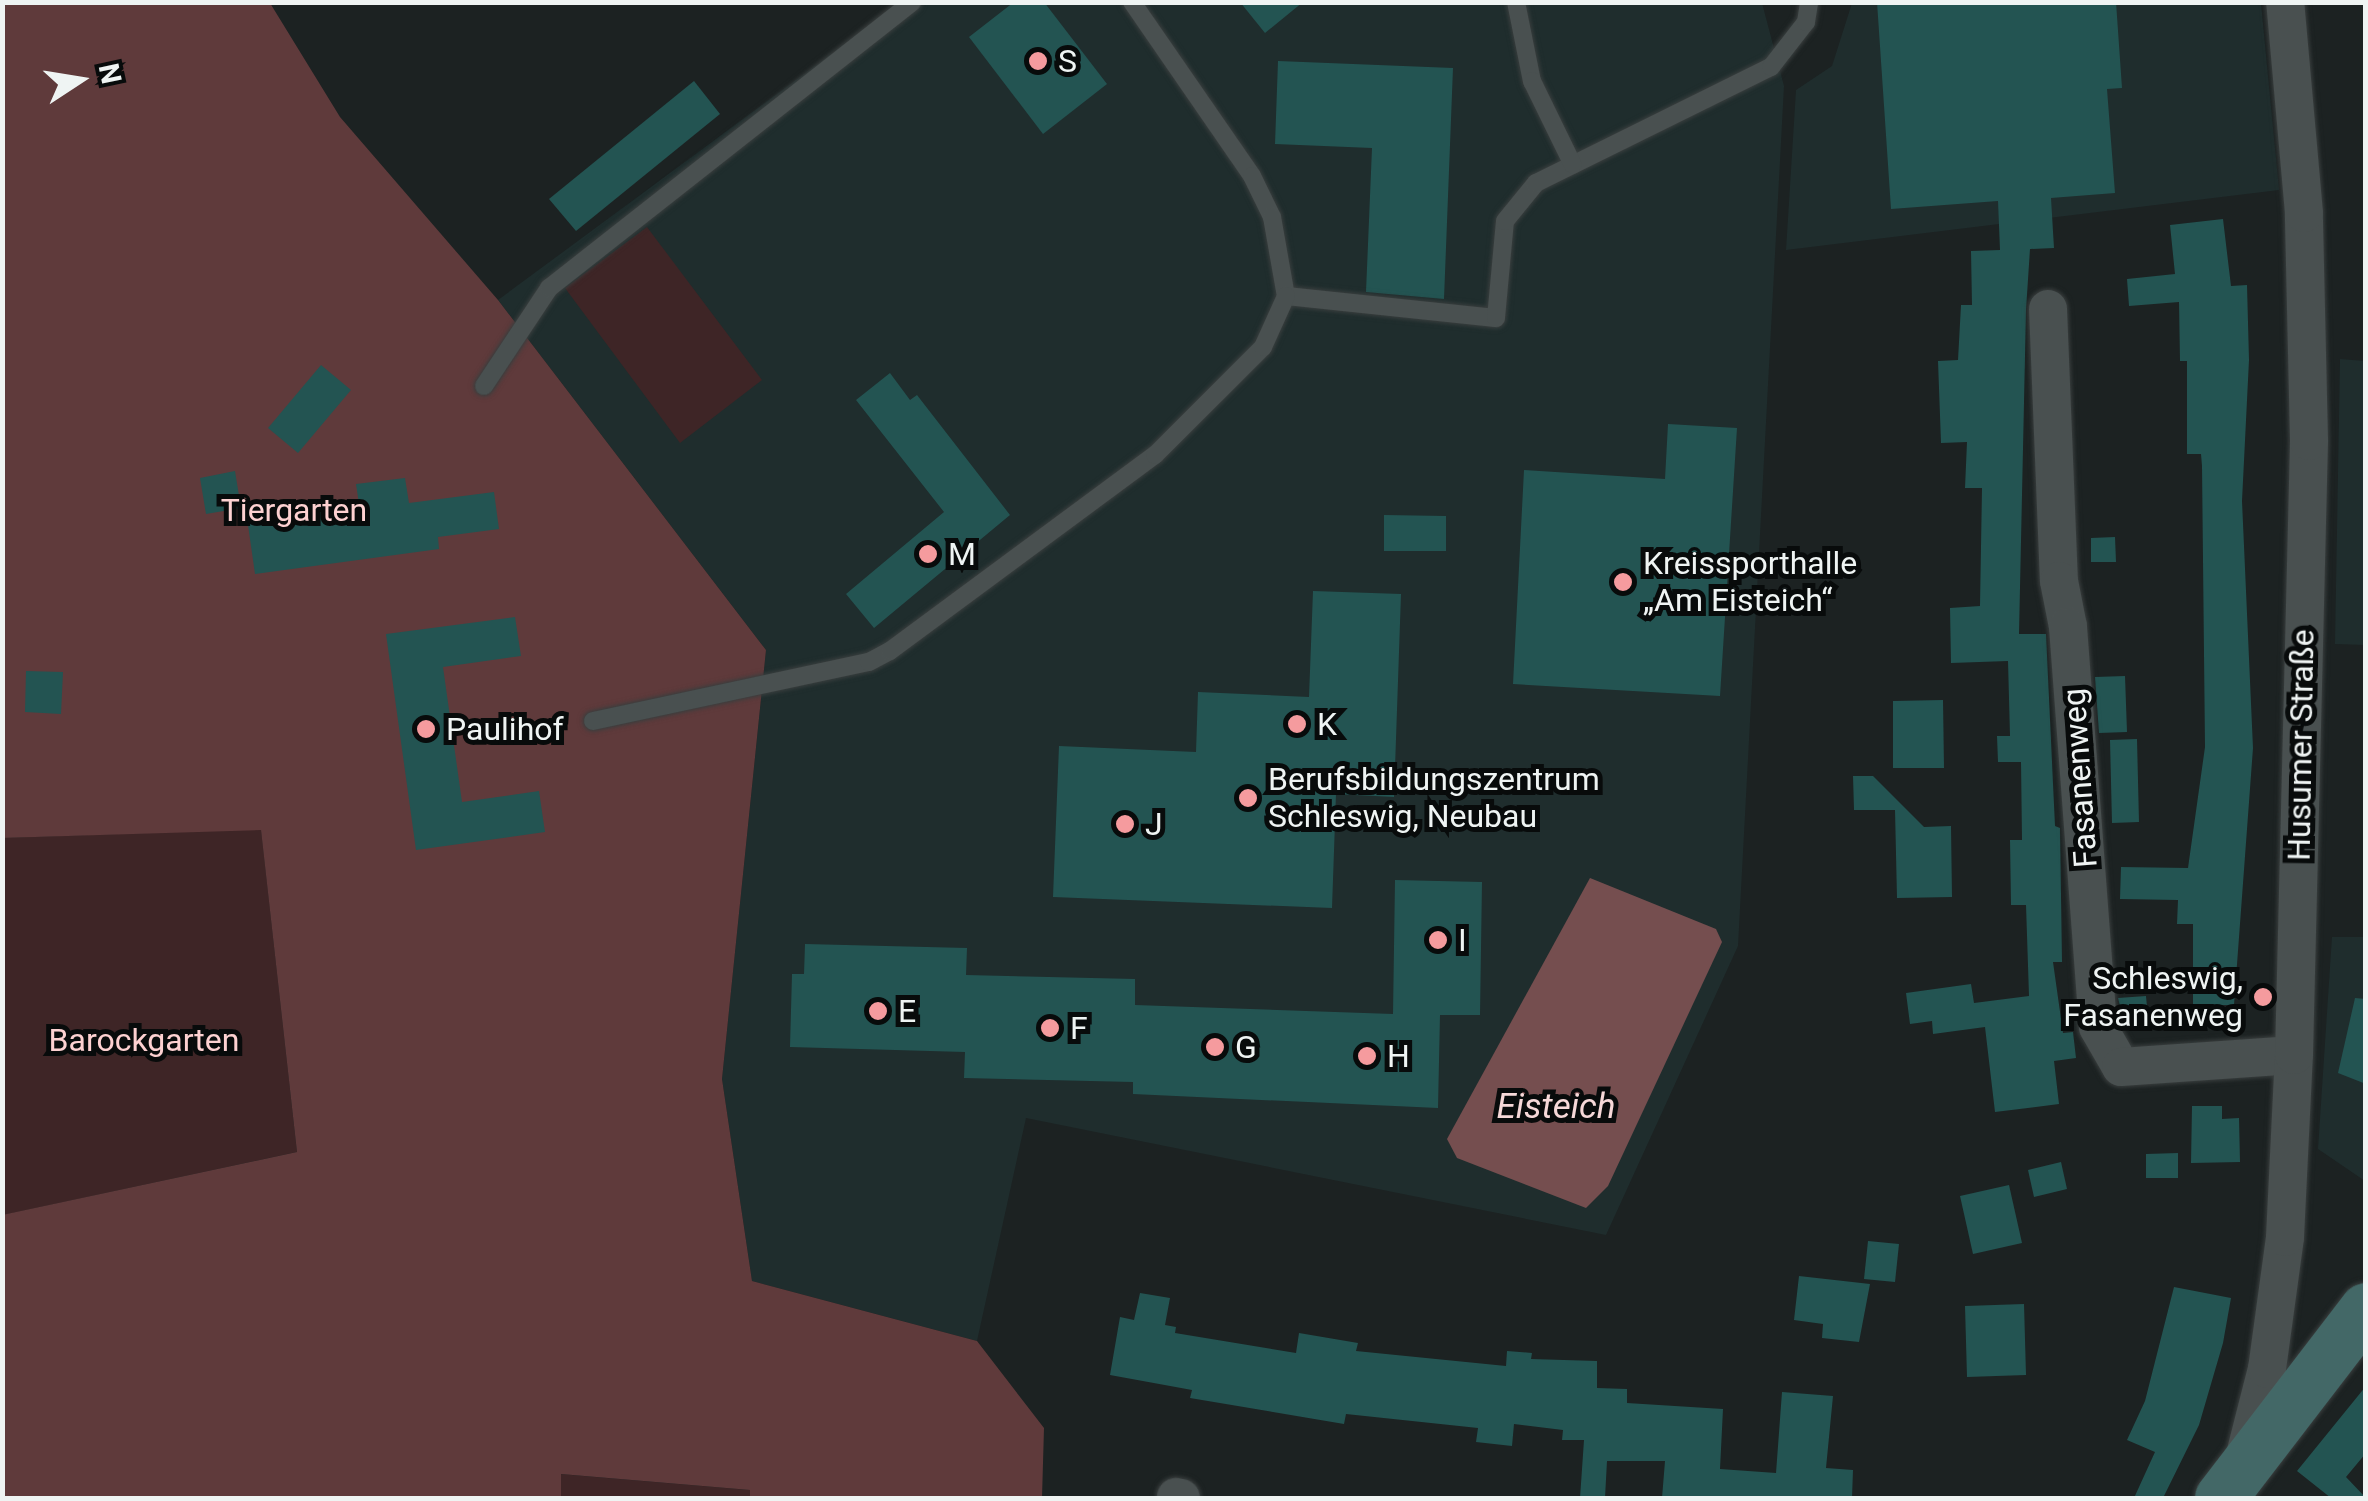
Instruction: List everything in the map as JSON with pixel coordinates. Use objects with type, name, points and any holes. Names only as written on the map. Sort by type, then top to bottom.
[{"type":"street","name":"Husumer Straße","points":[[2231,1494],[2267,1369],[2284,1237],[2294,1055],[2309,441],[2304,213],[2292,3]]},
{"type":"street","name":"Fasanenweg","points":[[2048,309],[2059,581],[2073,686],[2098,1028],[2121,1068],[2294,1055]]},
{"type":"street","points":[[2231,1494],[2366,1309]]},
{"type":"lane","points":[[484,386],[549,288],[912,2]]},
{"type":"lane","points":[[594,721],[890,652],[1154,455],[1263,347],[1286,296],[1272,217],[1252,176],[1132,2]]},
{"type":"lane","points":[[1516,2],[1532,81],[1574,165]]},
{"type":"lane","points":[[1286,296],[1496,318],[1506,220],[1536,184],[1772,67],[1806,22],[1809,2]]},
{"type":"shaded area","name":"Berufsbildungszentrum Schleswig, Neubau","points":[[900,3],[1762,3],[1784,86],[1738,946],[1606,1235],[1026,1118],[977,1341],[752,1281],[722,1079],[766,650],[498,300]]},
{"type":"shaded area","points":[[1852,3],[2261,3],[2279,190],[1786,250],[1796,90],[1832,66]]},
{"type":"shaded area","points":[[2340,359],[2365,361],[2365,645],[2335,644]]},
{"type":"shaded area","points":[[2332,937],[2365,937],[2365,1181],[2318,1149]]},
{"type":"green space","name":"Tiergarten","points":[[3,3],[270,3],[340,117],[498,300],[766,650],[722,1079],[752,1281],[977,1341],[1044,1428],[1042,1498],[750,1498],[750,1490],[561,1474],[561,1498],[3,1498],[2,1215],[297,1152],[261,830],[2,838]]},
{"type":"green space","points":[[647,227],[762,380],[680,443],[565,288]]},
{"type":"green space","name":"Barockgarten","points":[[261,829],[297,1152],[3,1215],[2,838]]},
{"type":"green space","points":[[560,1474],[750,1490],[750,1498],[561,1498]]},
{"type":"water","name":"Eisteich","points":[[1590,878],[1716,929],[1722,942],[1608,1186],[1586,1208],[1457,1158],[1447,1139]]},
{"type":"building","name":"S","points":[[1014,2],[1044,2],[1107,84],[1043,134],[969,37]]},
{"type":"building","points":[[1240,2],[1303,2],[1265,33]]},
{"type":"building","points":[[1877,2],[2116,2],[2122,88],[2107,89],[2115,193],[2051,198],[2054,248],[2030,249],[2026,310],[2019,634],[2046,634],[2055,826],[2060,828],[2062,962],[2053,962],[2063,1033],[2073,1032],[2076,1058],[2054,1061],[2059,1104],[1995,1112],[1985,1027],[1933,1034],[1932,1021],[1910,1024],[1906,993],[1971,984],[1974,1003],[2029,996],[2026,905],[2011,905],[2010,840],[2022,840],[2021,762],[1998,762],[1997,736],[2010,736],[2008,661],[1951,663],[1950,608],[1980,606],[1982,488],[1965,488],[1967,442],[1941,443],[1938,361],[1958,360],[1961,305],[1972,305],[1971,251],[2000,250],[1998,201],[1891,209]]},
{"type":"building","points":[[1278,61],[1453,68],[1444,299],[1366,292],[1372,148],[1275,144]]},
{"type":"building","points":[[694,81],[720,114],[576,231],[549,199]]},
{"type":"building","points":[[2223,219],[2231,286],[2247,285],[2249,360],[2242,501],[2253,748],[2234,1005],[2193,1005],[2193,924],[2177,924],[2178,900],[2120,899],[2121,867],[2188,868],[2205,747],[2202,466],[2201,454],[2187,454],[2187,361],[2180,361],[2179,302],[2129,306],[2127,279],[2175,274],[2170,225]]},
{"type":"building","points":[[321,365],[351,390],[298,453],[268,428]]},
{"type":"building","points":[[890,373],[910,400],[917,395],[1010,515],[874,628],[846,594],[944,512],[856,400]]},
{"type":"building","name":"Kreissporthalle „Am Eisteich“","points":[[1668,424],[1737,428],[1720,696],[1513,684],[1524,470],[1665,479]]},
{"type":"building","points":[[235,471],[241,508],[206,514],[200,478]]},
{"type":"building","points":[[405,478],[409,503],[494,492],[499,529],[438,537],[439,549],[255,574],[247,518],[359,504],[356,484]]},
{"type":"building","points":[[1384,515],[1446,516],[1446,551],[1384,551]]},
{"type":"building","points":[[2115,537],[2116,562],[2091,562],[2091,538]]},
{"type":"building","name":"K","points":[[1313,591],[1401,594],[1394,797],[1336,794],[1332,908],[1053,897],[1059,746],[1196,752],[1198,692],[1309,697]]},
{"type":"building","name":"Paulihof","points":[[515,617],[521,656],[443,667],[462,802],[539,791],[545,832],[416,850],[386,634]]},
{"type":"building","points":[[26,671],[63,672],[61,714],[25,712]]},
{"type":"building","points":[[2125,676],[2127,732],[2099,733],[2095,677]]},
{"type":"building","points":[[1943,700],[1944,768],[1893,768],[1893,701]]},
{"type":"building","points":[[2137,739],[2139,822],[2112,823],[2110,740]]},
{"type":"building","points":[[1853,776],[1873,776],[1924,827],[1951,826],[1952,897],[1897,898],[1895,810],[1854,810]]},
{"type":"building","points":[[1395,880],[1482,882],[1480,1015],[1440,1015],[1438,1108],[1133,1094],[1133,1082],[964,1078],[965,1052],[790,1047],[792,974],[804,974],[805,944],[967,948],[966,975],[1135,979],[1135,1005],[1393,1014]]},
{"type":"building","points":[[2146,996],[2149,1029],[2126,1030],[2118,998]]},
{"type":"building","points":[[2355,998],[2366,999],[2366,1084],[2338,1073]]},
{"type":"building","points":[[2192,1106],[2222,1106],[2222,1119],[2239,1118],[2240,1162],[2191,1163]]},
{"type":"building","points":[[2178,1153],[2178,1178],[2146,1178],[2146,1154]]},
{"type":"building","points":[[2061,1162],[2067,1189],[2034,1197],[2028,1170]]},
{"type":"building","points":[[2009,1185],[2022,1243],[1973,1254],[1960,1196]]},
{"type":"building","points":[[1868,1241],[1899,1244],[1895,1282],[1864,1279]]},
{"type":"building","points":[[1799,1276],[1870,1284],[1859,1342],[1822,1338],[1823,1324],[1794,1320]]},
{"type":"building","points":[[2174,1287],[2231,1298],[2223,1343],[2199,1425],[2163,1498],[2134,1498],[2155,1452],[2127,1440],[2145,1401]]},
{"type":"building","points":[[1140,1293],[1170,1298],[1165,1325],[1176,1327],[1175,1333],[1296,1353],[1299,1333],[1358,1343],[1356,1351],[1506,1366],[1507,1351],[1532,1353],[1531,1359],[1597,1361],[1597,1388],[1627,1389],[1627,1403],[1723,1409],[1720,1469],[1776,1473],[1782,1392],[1833,1396],[1826,1468],[1853,1470],[1852,1498],[1662,1498],[1665,1461],[1607,1461],[1605,1498],[1580,1498],[1584,1440],[1562,1440],[1563,1430],[1514,1424],[1512,1446],[1476,1442],[1478,1428],[1346,1414],[1344,1424],[1190,1398],[1192,1390],[1110,1375],[1120,1317],[1134,1320]]},
{"type":"building","points":[[2024,1304],[2026,1375],[1967,1377],[1965,1306]]},
{"type":"building","points":[[2366,1386],[2366,1453],[2346,1477],[2366,1498],[2331,1498],[2297,1471]]},
{"type":"place","name":"S","points":[[1038,61]]},
{"type":"place","name":"M","points":[[928,554]]},
{"type":"place","name":"Kreissporthalle „Am Eisteich“","points":[[1623,582]]},
{"type":"place","name":"K","points":[[1297,724]]},
{"type":"place","name":"Paulihof","points":[[426,729]]},
{"type":"place","name":"Berufsbildungszentrum Schleswig, Neubau","points":[[1248,798]]},
{"type":"place","name":"J","points":[[1125,824]]},
{"type":"place","name":"I","points":[[1438,940]]},
{"type":"place","name":"Schleswig, Fasanenweg","points":[[2263,997]]},
{"type":"place","name":"E","points":[[878,1011]]},
{"type":"place","name":"F","points":[[1050,1028]]},
{"type":"place","name":"G","points":[[1215,1047]]},
{"type":"place","name":"H","points":[[1367,1056]]}]
